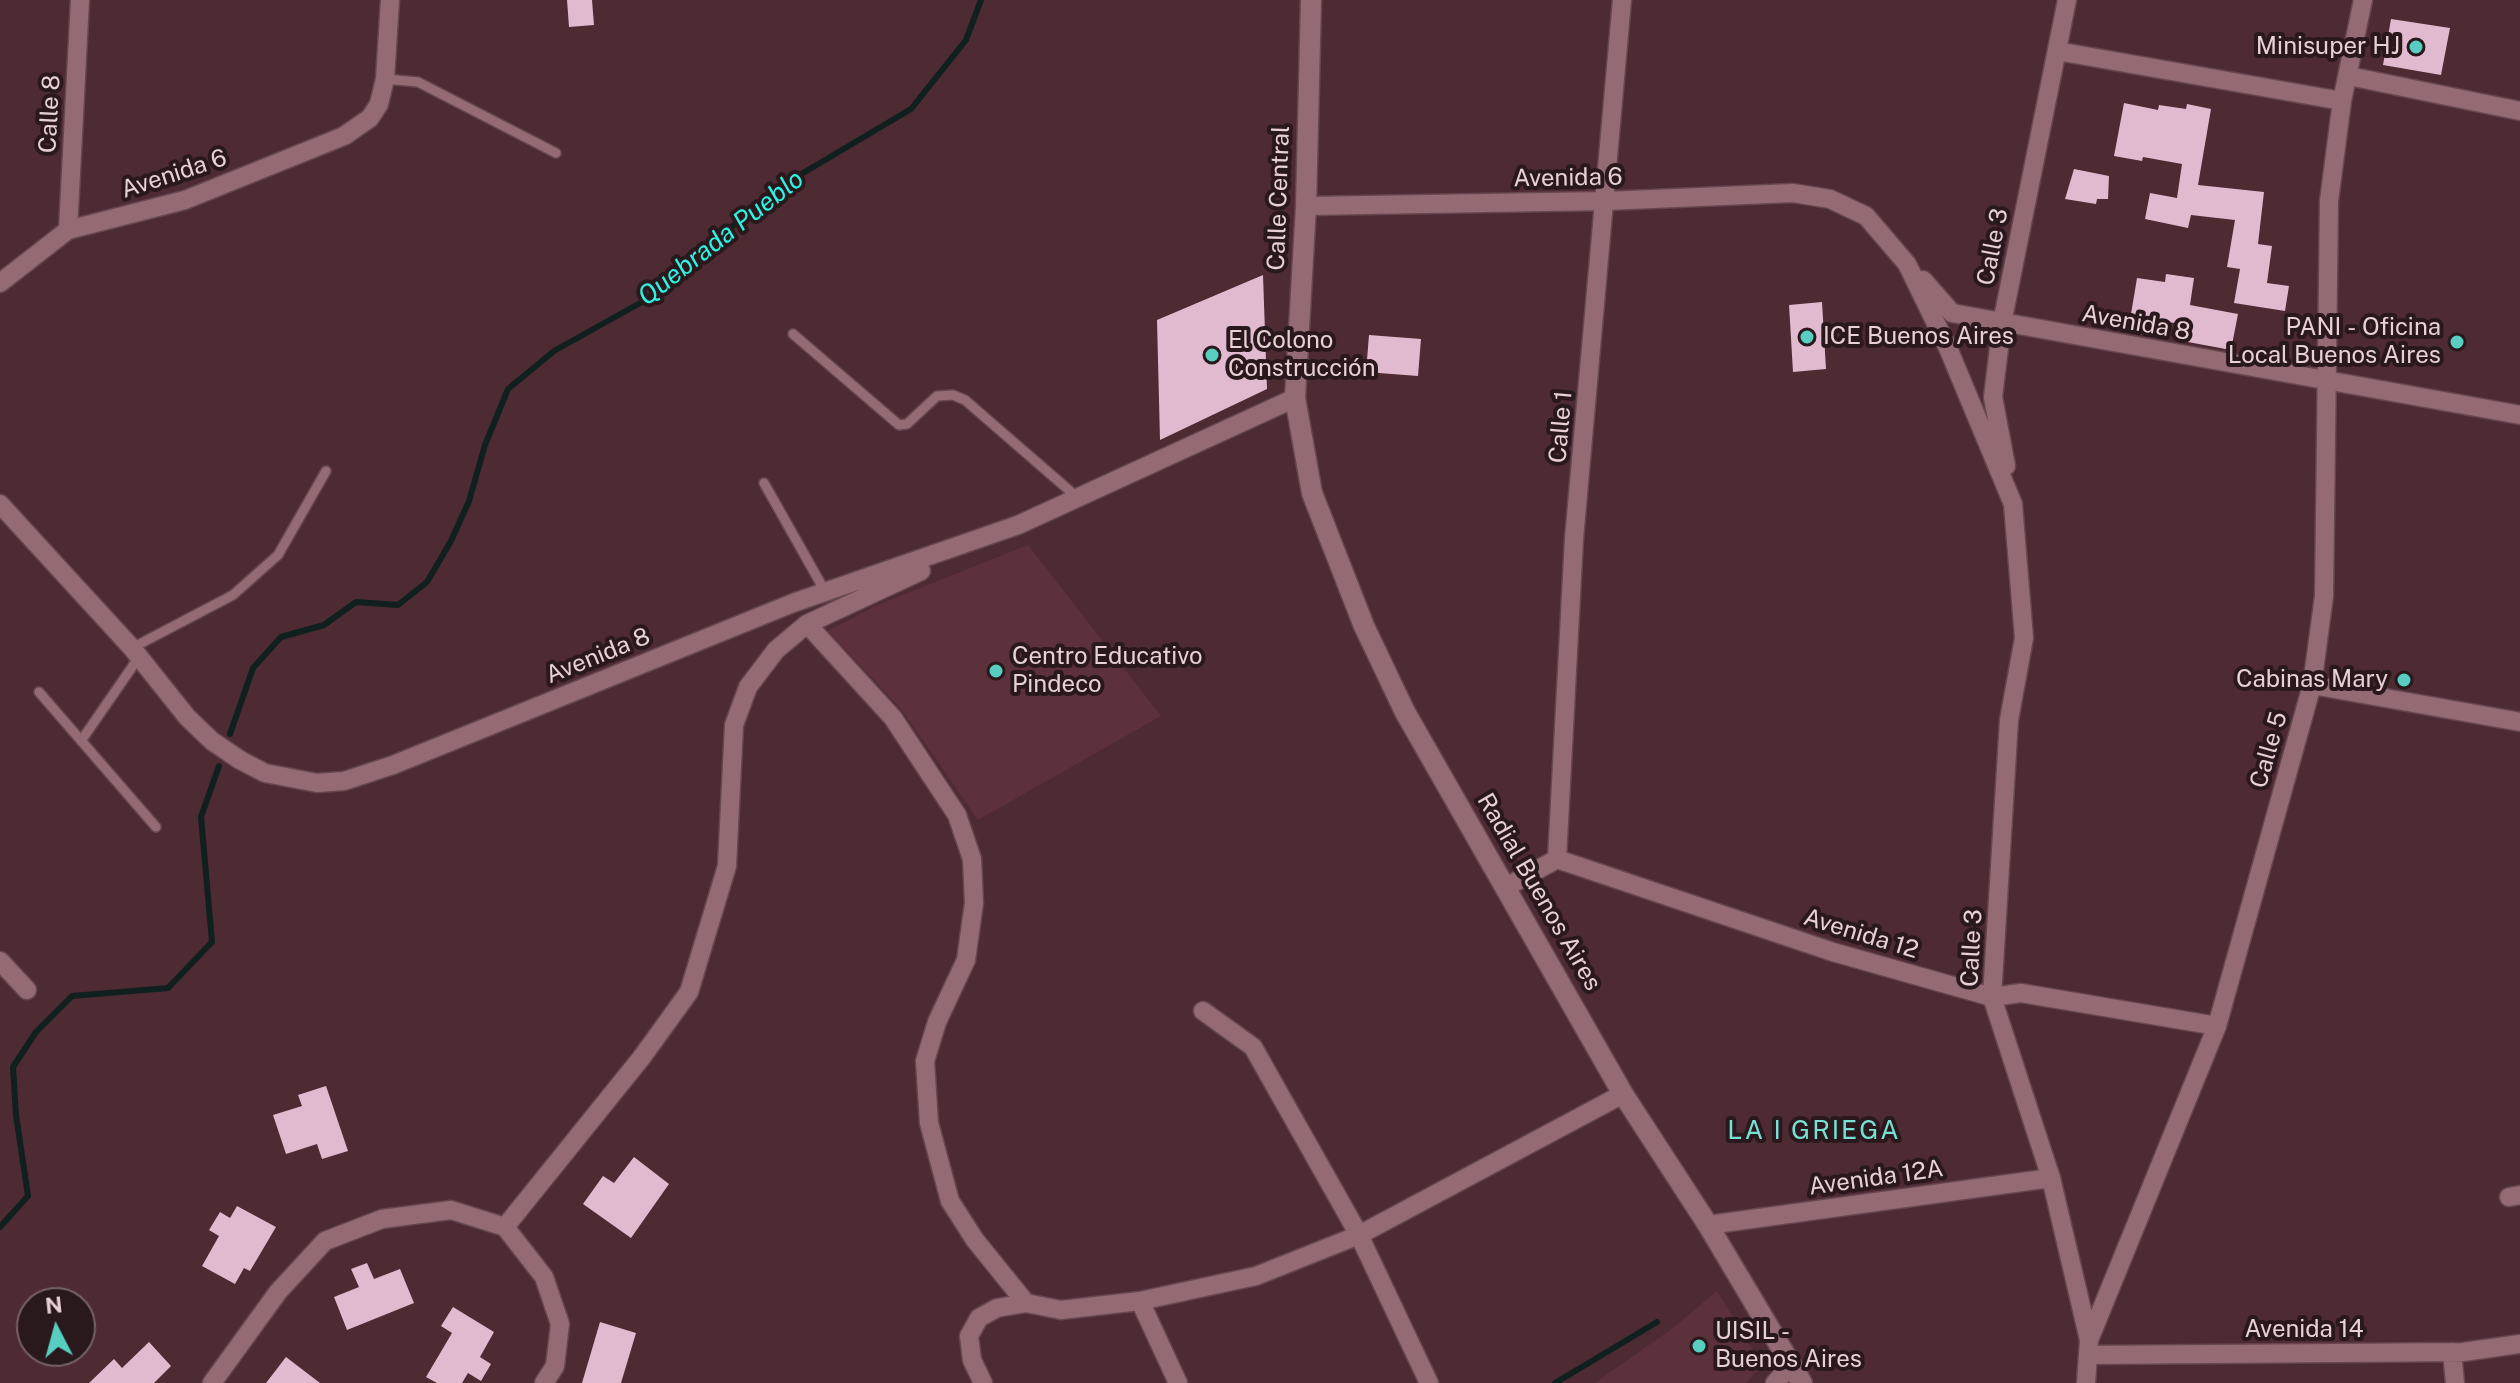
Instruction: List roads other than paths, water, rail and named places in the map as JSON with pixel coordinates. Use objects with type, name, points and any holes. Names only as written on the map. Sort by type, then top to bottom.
[{"type":"main road","name":"Calle Central","points":[[1295,398],[1306,206],[1311,0]]},
{"type":"main road","name":"Radial Buenos Aires","points":[[1295,398],[1312,493],[1364,626],[1405,712],[1623,1094],[1708,1225],[1796,1374]]},
{"type":"street","name":"Calle 8","points":[[68,230],[80,0]]},
{"type":"street","points":[[385,79],[390,0]]},
{"type":"street","name":"Calle 1","points":[[1557,859],[1574,539],[1622,0]]},
{"type":"street","name":"Calle 3","points":[[2067,0],[2002,323],[1993,397],[2013,504],[2024,638],[2009,720],[1992,997],[2051,1178],[2088,1348],[2086,1383]]},
{"type":"street","name":"Calle 5","points":[[2088,1348],[2217,1026],[2312,685],[2324,596],[2329,201],[2342,101],[2363,0]]},
{"type":"street","points":[[2057,51],[2342,101]]},
{"type":"street","points":[[2349,76],[2520,111]]},
{"type":"street","name":"Avenida 6","points":[[0,283],[68,230],[185,200],[344,136],[370,118],[379,104],[385,79]]},
{"type":"street","name":"Avenida 6","points":[[1306,206],[1606,201],[1793,193],[1830,199]]},
{"type":"street","name":"Calle 3","points":[[1830,199],[1866,216],[1907,264],[1948,348],[2013,504]]},
{"type":"street","name":"Avenida 8","points":[[1907,264],[1952,313],[2520,415]]},
{"type":"street","name":"Avenida 8","points":[[0,504],[135,652],[187,717],[212,741],[265,773],[317,783],[344,781],[393,765],[793,603],[1018,525],[1295,398]]},
{"type":"street","points":[[505,1227],[642,1057],[689,992],[727,866],[734,725],[748,687],[776,650],[807,624],[1018,525]]},
{"type":"street","points":[[807,624],[893,718],[957,815],[972,859],[974,903],[966,960],[937,1022],[925,1061],[929,1123],[950,1201],[975,1240],[1026,1303]]},
{"type":"street","points":[[2312,685],[2520,722]]},
{"type":"street","points":[[1506,887],[1557,859]]},
{"type":"street","name":"Avenida 12","points":[[1557,859],[1833,952],[1992,997],[2021,993],[2217,1026]]},
{"type":"street","points":[[0,961],[27,990]]},
{"type":"street","points":[[1203,1011],[1253,1047],[1359,1235],[1429,1383]]},
{"type":"street","points":[[983,1383],[972,1360],[969,1336],[979,1318],[997,1308],[1026,1303],[1061,1310],[1140,1301],[1256,1276],[1359,1235],[1623,1094]]},
{"type":"street","name":"Avenida 12A","points":[[1708,1225],[2051,1178]]},
{"type":"street","points":[[212,1383],[278,1292],[325,1241],[382,1219],[451,1210],[505,1227],[544,1277],[560,1324],[555,1366],[544,1383]]},
{"type":"street","points":[[1140,1301],[1178,1383]]},
{"type":"street","name":"Avenida 14","points":[[2088,1348],[2452,1352],[2520,1344]]},
{"type":"street","points":[[2452,1352],[2455,1383]]},
{"type":"street","points":[[1775,1383],[1796,1374]]},
{"type":"lane","points":[[385,79],[418,82],[556,153]]},
{"type":"lane","points":[[793,334],[899,425],[907,424],[937,396],[953,395],[965,400],[1078,498]]},
{"type":"lane","points":[[81,741],[135,652],[233,595],[278,555],[326,471]]},
{"type":"lane","points":[[764,483],[826,593]]},
{"type":"lane","points":[[39,692],[156,827]]},
{"type":"waterway","name":"Quebrada Pueblo","points":[[230,734],[253,668],[281,637],[324,625],[356,602],[398,605],[427,582],[451,541],[469,501],[485,445],[508,389],[554,351],[649,298],[699,252],[793,179],[911,109],[966,40],[981,0]]},
{"type":"waterway","name":"Quebrada Pueblo","points":[[0,1227],[28,1196],[16,1115],[13,1067],[36,1032],[72,996],[168,988],[212,942],[201,817],[219,766]]},
{"type":"waterway","points":[[1555,1383],[1657,1322]]},
{"type":"place","name":"Minisuper HJ","points":[[2416,47]]},
{"type":"place","name":"ICE Buenos Aires","points":[[1807,337]]},
{"type":"place","name":"PANI - Oficina Local Buenos Aires","points":[[2457,342]]},
{"type":"place","name":"El Colono Construcción","points":[[1212,355]]},
{"type":"place","name":"Centro Educativo Pindeco","points":[[996,671]]},
{"type":"place","name":"Cabinas Mary","points":[[2404,680]]},
{"type":"place","name":"UISIL - Buenos Aires","points":[[1699,1346]]},
{"type":"district","name":"LA I GRIEGA","points":[[1814,1131]]}]
